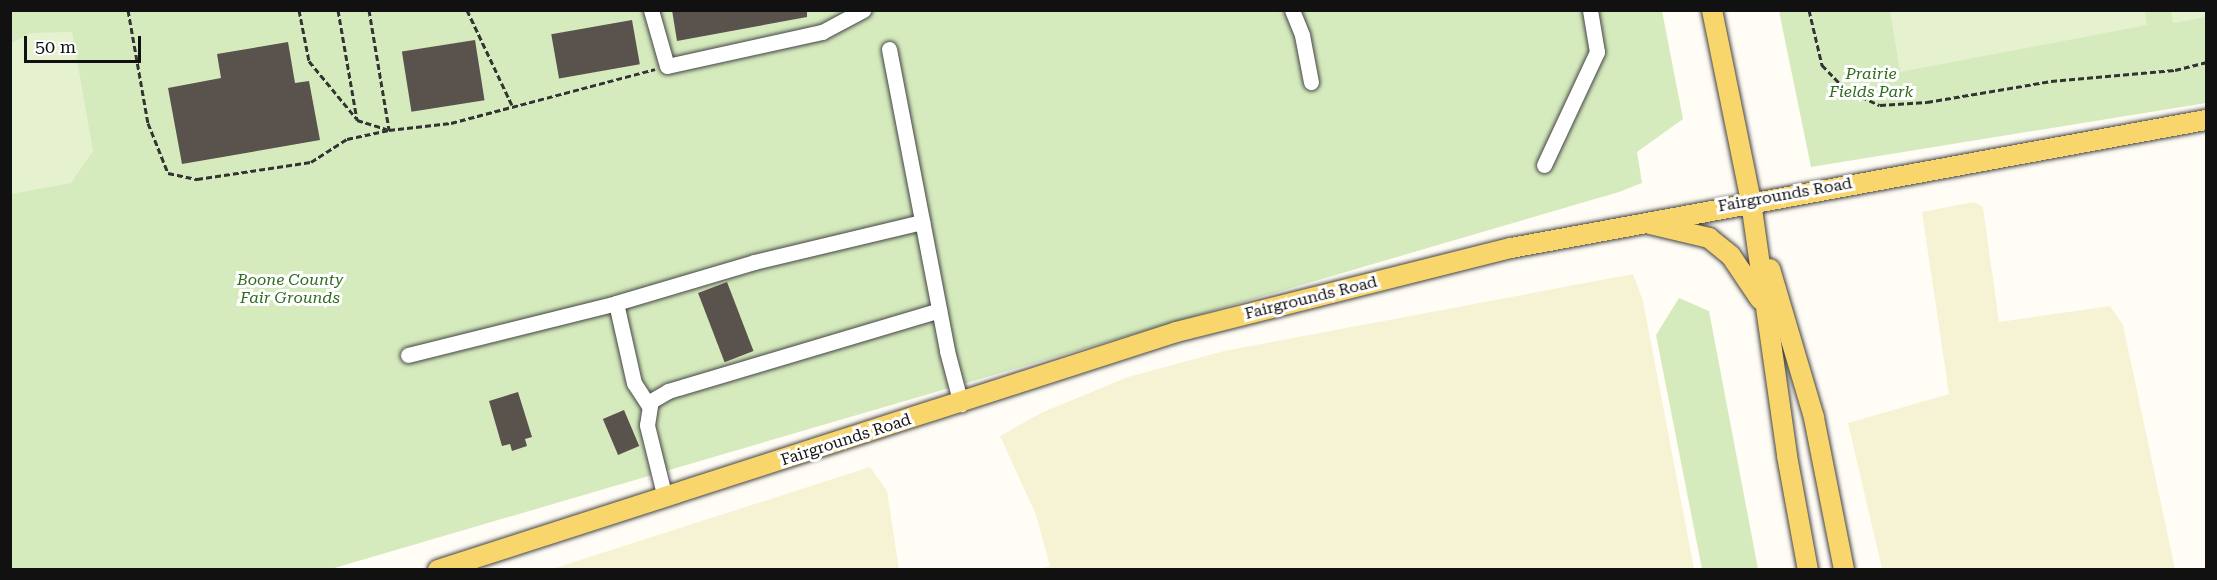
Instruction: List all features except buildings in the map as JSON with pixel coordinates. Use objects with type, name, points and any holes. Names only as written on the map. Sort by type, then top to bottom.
[{"type":"main road","points":[[1712,10],[1751,202],[1766,312],[1808,570]]},
{"type":"main road","name":"Fairgrounds Road","points":[[438,570],[961,404],[1176,332],[1511,248],[1638,222],[2206,120]]},
{"type":"main road","points":[[1751,202],[1814,418],[1844,570]]},
{"type":"main road","points":[[1638,222],[1709,238],[1750,280],[1766,312]]},
{"type":"lane","points":[[651,10],[667,66],[822,32],[863,10]]},
{"type":"lane","points":[[1292,10],[1302,35],[1311,82]]},
{"type":"lane","points":[[1544,165],[1597,52],[1590,10]]},
{"type":"lane","points":[[889,49],[939,310],[961,404]]},
{"type":"lane","points":[[408,355],[616,303],[754,262],[922,222]]},
{"type":"lane","points":[[616,303],[634,383],[649,406],[647,425],[665,498]]},
{"type":"lane","points":[[649,406],[668,391],[939,310]]},
{"type":"path","points":[[128,10],[148,123],[168,173],[197,178],[311,162],[347,139],[389,130],[451,123],[512,105],[667,66]]},
{"type":"path","points":[[299,10],[309,61],[357,120],[389,130]]},
{"type":"path","points":[[338,10],[357,120]]},
{"type":"path","points":[[369,10],[389,130]]},
{"type":"path","points":[[467,10],[512,105]]},
{"type":"path","points":[[1809,10],[1822,65],[1845,89],[1880,105],[1927,102],[2051,81],[2175,70],[2206,62]]},
{"type":"shaded area","points":[[1974,202],[1983,207],[1999,322],[2110,306],[2123,325],[2175,569],[1882,569],[1848,423],[1949,394],[1922,212]]},
{"type":"shaded area","points":[[1633,274],[1643,301],[1694,569],[1040,569],[1050,566],[1036,515],[1000,436],[1043,412],[1128,377],[1224,351]]},
{"type":"shaded area","points":[[870,467],[887,491],[899,569],[552,569]]},
{"type":"green space","name":"Boone County Fair Grounds","points":[[10,11],[1662,11],[1683,119],[1637,152],[1642,183],[1619,192],[331,569],[11,569]]},
{"type":"green space","name":"Prairie Fields Park","points":[[1779,11],[2206,11],[2206,103],[1811,167]]},
{"type":"green space","points":[[1890,11],[2145,11],[2147,25],[1900,72]]},
{"type":"green space","points":[[2171,11],[2206,11],[2206,17],[2173,23]]},
{"type":"green space","points":[[72,32],[93,151],[71,183],[11,194],[11,43],[31,33]]},
{"type":"green space","points":[[1679,298],[1709,311],[1758,569],[1702,569],[1656,335]]}]
